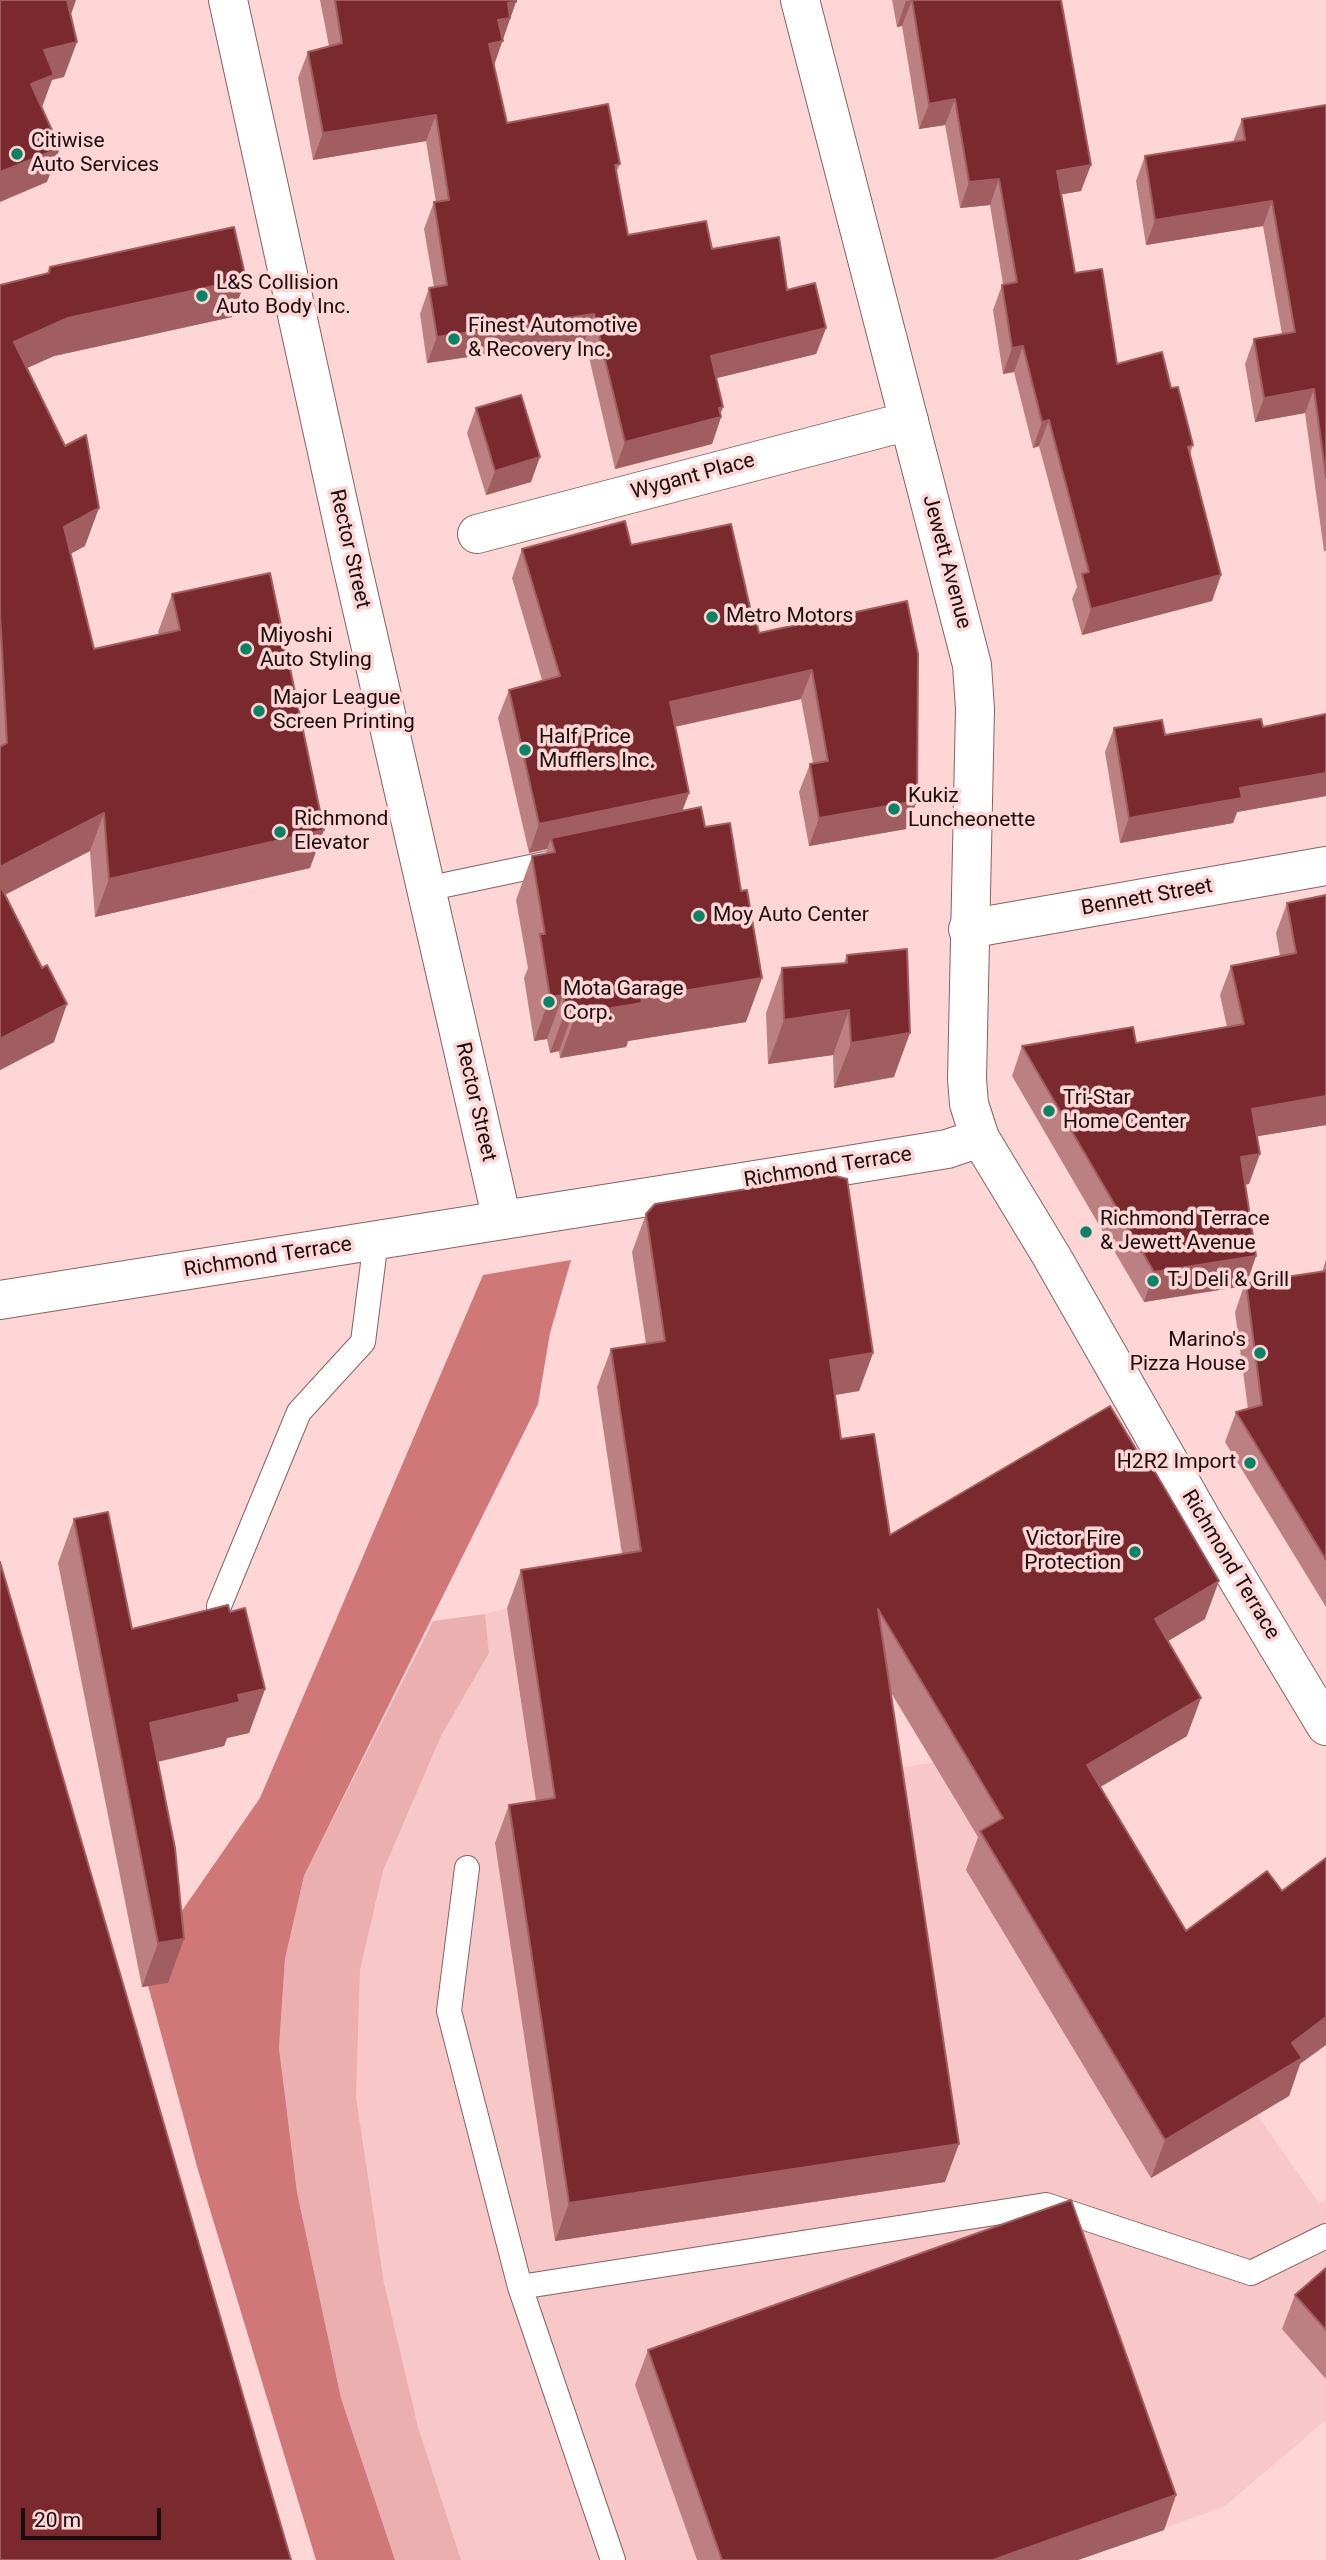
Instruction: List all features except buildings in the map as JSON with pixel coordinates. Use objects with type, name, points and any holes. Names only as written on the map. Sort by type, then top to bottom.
[{"type":"street","name":"Rector Street","points":[[228,0],[502,1220]]},
{"type":"street","name":"Jewett Avenue","points":[[800,0],[972,666],[975,709],[968,929],[967,1079],[970,1104],[980,1138]]},
{"type":"street","name":"Wygant Place","points":[[477,534],[909,421]]},
{"type":"street","name":"Bennett Street","points":[[968,929],[1326,866]]},
{"type":"street","name":"Richmond Terrace","points":[[0,1300],[927,1152],[980,1138],[1052,1256],[1201,1518],[1326,1726]]},
{"type":"lane","points":[[426,889],[587,855]]},
{"type":"lane","points":[[219,1606],[299,1412],[363,1342],[376,1240]]},
{"type":"lane","points":[[467,1868],[449,2011],[520,2287],[613,2560]]},
{"type":"lane","points":[[520,2287],[1046,2205],[1251,2273],[1326,2236]]},
{"type":"shaded area","points":[[571,1260],[550,1333],[538,1404],[304,1876],[285,1959],[279,2048],[297,2192],[341,2398],[395,2560],[316,2560],[198,2170],[143,1967],[260,1798],[483,1275]]},
{"type":"shaded area","points":[[507,1608],[539,1822],[1037,1747],[1257,2115],[1319,2203],[1326,2200],[1326,2420],[1225,2506],[1078,2560],[461,2560],[418,2427],[384,2283],[356,2097],[360,1970],[383,1871],[441,1736],[489,1653],[485,1614]]},
{"type":"shaded area","points":[[485,1614],[489,1653],[441,1736],[383,1871],[360,1970],[356,2097],[384,2283],[418,2427],[461,2560],[395,2560],[341,2398],[297,2192],[279,2048],[285,1959],[304,1876],[433,1621]]},
{"type":"place","name":"Citiwise Auto Services","points":[[17,154]]},
{"type":"place","name":"L&S Collision Auto Body Inc.","points":[[202,296]]},
{"type":"place","name":"Finest Automotive & Recovery Inc.","points":[[454,339]]},
{"type":"place","name":"Metro Motors","points":[[712,617]]},
{"type":"place","name":"Miyoshi Auto Styling","points":[[246,649]]},
{"type":"place","name":"Major League Screen Printing","points":[[259,711]]},
{"type":"place","name":"Half Price Mufflers Inc.","points":[[525,750]]},
{"type":"place","name":"Kukiz Luncheonette","points":[[894,809]]},
{"type":"place","name":"Richmond Elevator","points":[[280,832]]},
{"type":"place","name":"Moy Auto Center","points":[[699,916]]},
{"type":"place","name":"Mota Garage Corp.","points":[[549,1002]]},
{"type":"place","name":"Tri-Star Home Center","points":[[1049,1111]]},
{"type":"place","name":"Richmond Terrace & Jewett Avenue","points":[[1086,1232]]},
{"type":"place","name":"TJ Deli & Grill","points":[[1153,1281]]},
{"type":"place","name":"Marino's Pizza House","points":[[1260,1353]]},
{"type":"place","name":"H2R2 Import","points":[[1250,1463]]},
{"type":"place","name":"Victor Fire Protection","points":[[1135,1552]]}]
